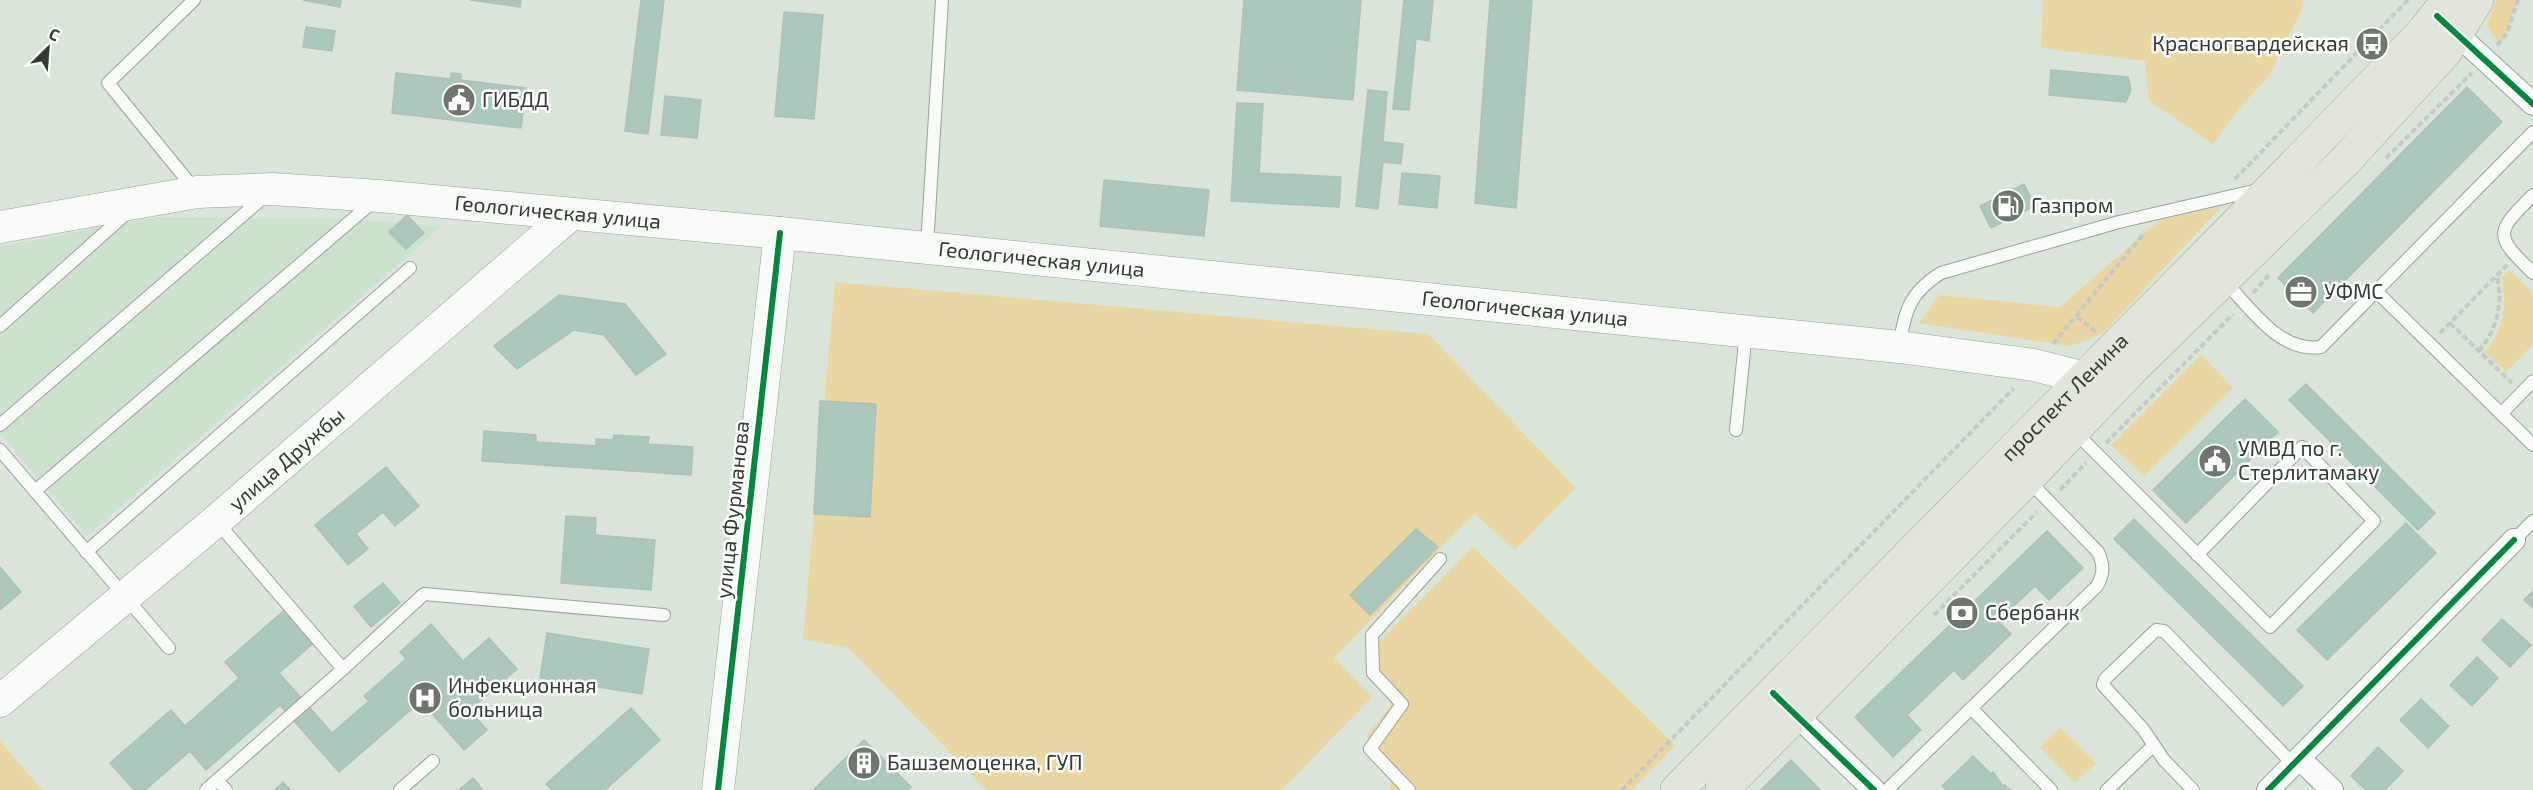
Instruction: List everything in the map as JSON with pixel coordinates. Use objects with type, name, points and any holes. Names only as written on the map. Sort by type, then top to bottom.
[{"type":"main road","name":"проспект Ленина","points":[[1722,790],[1785,704],[2085,378],[2274,186],[2448,17],[2477,0]]},
{"type":"main road","name":"проспект Ленина","points":[[1677,790],[1785,704],[2038,490],[2085,442],[2133,368],[2234,292],[2345,161],[2445,52],[2448,17]]},
{"type":"main road","name":"Геологическая улица","points":[[4,229],[197,192],[272,189],[379,196],[780,233],[1899,347],[2034,365],[2085,378]]},
{"type":"main road","name":"улица Дружбы","points":[[0,701],[216,521],[571,214]]},
{"type":"main road","name":"улица Фурманова","points":[[718,790],[780,233]]},
{"type":"street","points":[[2448,17],[2486,59],[2533,104]]},
{"type":"street","points":[[2268,790],[2514,540]]},
{"type":"street","points":[[1785,704],[1874,790]]},
{"type":"street","points":[[2296,761],[2332,790]]},
{"type":"lane","points":[[194,0],[108,83],[197,192]]},
{"type":"lane","points":[[927,248],[942,0]]},
{"type":"lane","points":[[2234,292],[2280,338],[2307,349],[2321,347],[2533,132]]},
{"type":"lane","points":[[1899,347],[1904,316],[1913,297],[1926,282],[1941,273],[2161,212],[2274,186]]},
{"type":"lane","points":[[0,425],[272,189]]},
{"type":"lane","points":[[2533,195],[2508,220],[2504,239],[2508,249],[2533,273]]},
{"type":"lane","points":[[34,491],[379,196]]},
{"type":"lane","points":[[0,326],[138,203]]},
{"type":"lane","points":[[86,552],[410,268]]},
{"type":"lane","points":[[2376,291],[2533,445]]},
{"type":"lane","points":[[1736,430],[1746,331]]},
{"type":"lane","points":[[2501,414],[2533,381]]},
{"type":"lane","points":[[2085,442],[2197,555],[2270,627],[2374,521],[2302,447],[2197,555]]},
{"type":"lane","points":[[0,450],[169,648]]},
{"type":"lane","points":[[1887,790],[2097,586],[2102,577],[2103,562],[2098,552],[2038,490]]},
{"type":"lane","points":[[216,521],[343,669]]},
{"type":"lane","points":[[2514,540],[2533,521]]},
{"type":"lane","points":[[1409,790],[1370,749],[1402,704],[1372,673],[1372,635],[1440,559]]},
{"type":"lane","points":[[206,790],[343,669],[423,594],[664,615]]},
{"type":"lane","points":[[2193,790],[2166,763],[2143,729],[2104,688],[2103,683],[2154,632],[2160,630],[2296,761]]},
{"type":"lane","points":[[1971,708],[2050,790]]},
{"type":"lane","points":[[2107,790],[2154,745]]},
{"type":"lane","points":[[400,790],[433,761]]},
{"type":"lane","points":[[217,780],[226,790]]},
{"type":"path","points":[[2214,200],[2408,0]]},
{"type":"path","points":[[2385,159],[2486,59],[2507,33],[2518,0]]},
{"type":"path","points":[[1622,790],[2034,365],[2161,212]]},
{"type":"path","points":[[2430,344],[2516,256]]},
{"type":"path","points":[[1930,619],[2038,490],[2085,442],[2234,292],[2275,268]]},
{"type":"path","points":[[2480,351],[2491,335],[2498,316],[2500,296],[2496,276]]},
{"type":"path","points":[[2077,316],[2101,337]]},
{"type":"path","points":[[2450,323],[2522,393]]},
{"type":"shaded area","points":[[2043,0],[2302,0],[2305,3],[2269,76],[2243,104],[2213,144],[2149,101],[2145,61],[2041,48]]},
{"type":"shaded area","points":[[2496,0],[2518,0],[2502,42],[2494,38],[2487,25]]},
{"type":"shaded area","points":[[2221,207],[2105,331],[2090,340],[2069,346],[1919,323],[1939,295],[2060,307],[2160,220]]},
{"type":"shaded area","points":[[155,217],[332,218],[442,226],[87,536],[0,434],[0,247]]},
{"type":"shaded area","points":[[2509,270],[2533,293],[2533,344],[2506,372],[2485,352],[2500,326],[2504,307],[2502,277]]},
{"type":"shaded area","points":[[835,282],[1428,334],[1576,488],[1515,550],[1474,513],[1334,658],[1372,697],[1282,790],[987,790],[848,648],[803,639]]},
{"type":"shaded area","points":[[2201,355],[2233,388],[2144,476],[2111,445]]},
{"type":"shaded area","points":[[1473,547],[1675,745],[1632,790],[1390,790],[1393,764],[1367,736],[1396,699],[1365,656]]},
{"type":"shaded area","points":[[2060,727],[2096,763],[2075,783],[2040,747]]},
{"type":"shaded area","points":[[0,741],[42,790],[0,790]]},
{"type":"building","points":[[303,0],[341,0],[340,7]]},
{"type":"building","points":[[470,0],[521,0],[520,7]]},
{"type":"building","points":[[641,0],[664,0],[648,134],[625,131]]},
{"type":"building","points":[[1244,0],[1361,0],[1353,100],[1237,90]]},
{"type":"building","points":[[1404,0],[1433,0],[1429,41],[1416,39],[1409,110],[1393,109]]},
{"type":"building","points":[[1490,0],[1532,0],[1516,208],[1475,203]]},
{"type":"building","points":[[784,12],[823,15],[814,119],[775,116]]},
{"type":"building","points":[[306,27],[335,31],[332,51],[303,47]]},
{"type":"building","points":[[2051,70],[2128,77],[2131,90],[2126,102],[2049,95]]},
{"type":"building","name":"ГИБДД","points":[[396,73],[451,79],[451,73],[461,74],[461,80],[526,88],[521,128],[392,113]]},
{"type":"building","points":[[2467,87],[2502,122],[2313,313],[2278,278]]},
{"type":"building","points":[[1368,90],[1387,92],[1383,142],[1403,144],[1401,164],[1383,162],[1378,209],[1356,206]]},
{"type":"building","points":[[665,96],[701,100],[697,138],[661,135]]},
{"type":"building","points":[[1237,103],[1263,104],[1259,173],[1341,177],[1339,207],[1231,201]]},
{"type":"building","points":[[1402,173],[1440,176],[1437,208],[1399,204]]},
{"type":"building","points":[[1104,180],[1209,190],[1204,236],[1100,226]]},
{"type":"building","points":[[2024,184],[2035,206],[1991,228],[1980,206]]},
{"type":"building","points":[[407,215],[424,233],[406,249],[389,232]]},
{"type":"building","points":[[559,295],[625,304],[666,354],[636,375],[604,335],[574,330],[517,369],[494,346]]},
{"type":"building","points":[[2306,384],[2435,513],[2418,530],[2289,400]]},
{"type":"building","name":"УМВД по г. Стерлитамаку","points":[[2245,399],[2278,432],[2186,523],[2153,490]]},
{"type":"building","points":[[820,401],[876,404],[870,517],[814,514]]},
{"type":"building","points":[[484,431],[536,435],[536,442],[596,446],[596,439],[613,440],[614,435],[649,437],[648,444],[693,447],[691,475],[482,461]]},
{"type":"building","points":[[386,467],[419,506],[395,526],[383,512],[356,534],[368,549],[348,565],[315,525]]},
{"type":"building","points":[[566,516],[596,518],[595,535],[655,540],[651,590],[561,583]]},
{"type":"building","points":[[2134,519],[2303,686],[2283,706],[2114,539]]},
{"type":"building","points":[[2406,523],[2436,553],[2327,660],[2297,630]]},
{"type":"building","points":[[1416,529],[1438,547],[1370,615],[1350,595]]},
{"type":"building","points":[[2047,531],[2083,568],[2049,600],[2035,586],[1998,621],[2011,634],[1963,680],[1954,670],[1907,715],[1921,730],[1893,757],[1855,717]]},
{"type":"building","points":[[0,567],[21,592],[0,610]]},
{"type":"building","points":[[383,583],[400,603],[371,627],[354,606]]},
{"type":"building","points":[[2533,591],[2533,608],[2524,600]]},
{"type":"building","name":"Инфекционная больница","points":[[287,608],[316,641],[279,673],[332,733],[369,701],[364,696],[406,659],[400,652],[431,624],[463,661],[489,638],[517,669],[470,710],[487,730],[464,750],[421,701],[339,772],[280,705],[206,770],[190,751],[145,790],[134,790],[110,763],[171,710],[185,726],[239,678],[225,662]]},
{"type":"building","points":[[2502,619],[2531,645],[2510,667],[2482,640]]},
{"type":"building","points":[[547,633],[649,649],[642,694],[540,678]]},
{"type":"building","points":[[2477,657],[2498,678],[2472,706],[2450,685]]},
{"type":"building","points":[[2421,699],[2449,726],[2428,748],[2400,720]]},
{"type":"building","points":[[631,708],[660,740],[605,790],[552,790],[546,784]]},
{"type":"building","name":"Башземоценка, ГУП","points":[[864,740],[911,787],[908,790],[813,790]]},
{"type":"building","points":[[2378,747],[2403,771],[2385,790],[2366,790],[2351,776]]},
{"type":"building","points":[[1973,756],[2010,790],[1946,790],[1942,786]]},
{"type":"building","points":[[1791,760],[1820,790],[1761,790]]},
{"type":"building","points":[[473,778],[483,790],[459,790]]},
{"type":"building","points":[[283,782],[291,790],[275,790]]},
{"type":"cycle path","points":[[2437,16],[2533,104]]},
{"type":"cycle path","points":[[718,790],[780,233]]},
{"type":"cycle path","points":[[2268,790],[2514,540]]},
{"type":"cycle path","points":[[1773,693],[1874,790]]},
{"type":"place","name":"Красногвардейская","points":[[2372,44]]},
{"type":"place","name":"ГИБДД","points":[[459,100]]},
{"type":"place","name":"Газпром","points":[[2008,206]]},
{"type":"place","name":"УФМС","points":[[2301,292]]},
{"type":"place","name":"УМВД по г. Стерлитамаку","points":[[2215,461]]},
{"type":"place","name":"Сбербанк","points":[[1962,613]]},
{"type":"place","name":"Инфекционная больница","points":[[425,698]]},
{"type":"place","name":"Башземоценка, ГУП","points":[[864,763]]}]
